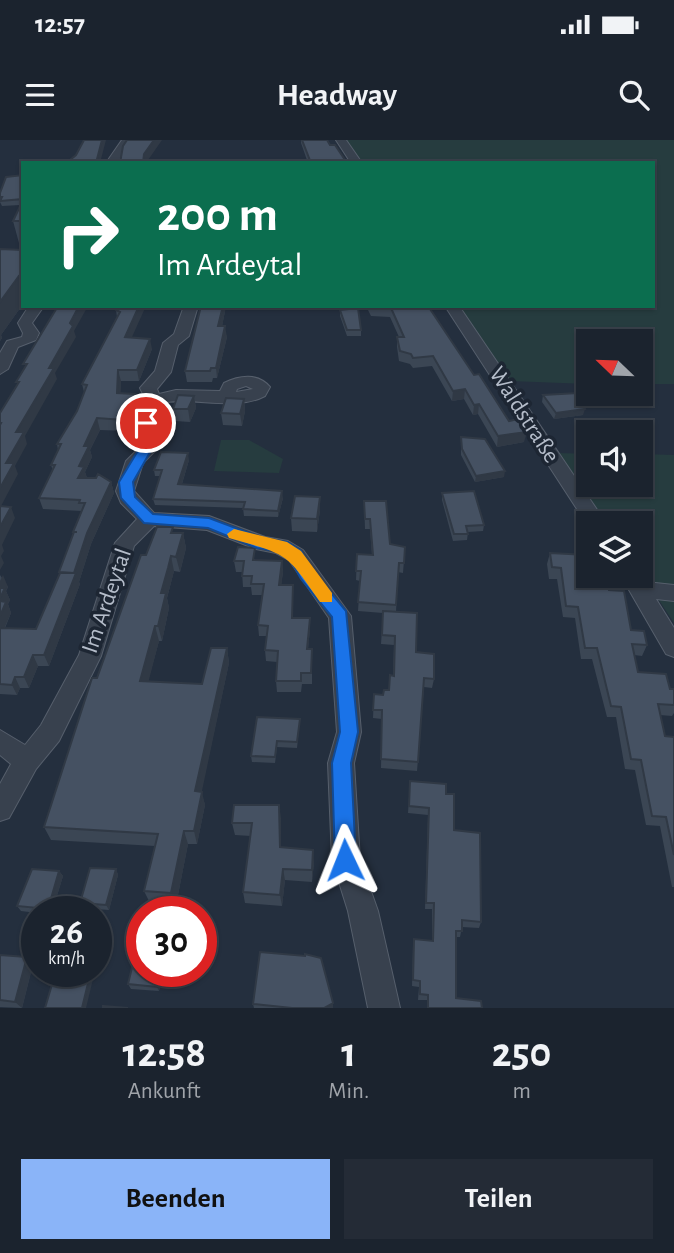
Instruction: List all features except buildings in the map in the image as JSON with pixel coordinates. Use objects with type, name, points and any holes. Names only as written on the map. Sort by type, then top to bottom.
[{"type":"street","points":[[112,161],[127,140]]},
{"type":"street","points":[[341,140],[356,161]]},
{"type":"street","points":[[0,369],[12,344],[28,340],[32,333],[24,323],[35,308]]},
{"type":"street","name":"Im Ardeytal","points":[[0,809],[27,761],[50,733],[90,656],[125,543],[149,519],[128,498],[125,491],[135,461],[148,449],[154,433],[146,423],[154,400],[148,387],[163,372],[171,342],[181,337],[190,308]]},
{"type":"street","name":"Waldstraße","points":[[454,308],[588,511]]},
{"type":"street","points":[[154,400],[176,395],[226,397]]},
{"type":"street","points":[[149,519],[209,523],[263,544],[281,546],[296,555],[307,575],[340,616],[349,732],[341,763],[345,860],[363,911],[384,1008]]},
{"type":"street","points":[[653,587],[674,593]]},
{"type":"street","points":[[639,588],[674,648]]},
{"type":"street","points":[[0,741],[27,761]]},
{"type":"green space","points":[[346,140],[674,140],[674,384],[653,384],[653,329],[576,329],[576,384],[510,381],[460,308],[655,308],[655,161],[361,161]]},
{"type":"green space","points":[[221,440],[249,440],[283,459],[279,473],[214,471]]},
{"type":"green space","points":[[559,453],[576,454],[576,478]]},
{"type":"green space","points":[[653,454],[674,455],[674,623],[651,588],[653,511],[599,511],[589,497],[653,497]]},
{"type":"slow traffic","points":[[234,534],[263,544],[281,546],[296,555],[307,575],[326,598]]},
{"type":"route","points":[[146,423],[154,433],[148,449],[135,461],[125,491],[128,498],[149,519],[209,523],[263,544],[281,546],[296,555],[307,575],[335,606],[340,616],[345,652],[349,732],[341,763],[345,860]]}]
